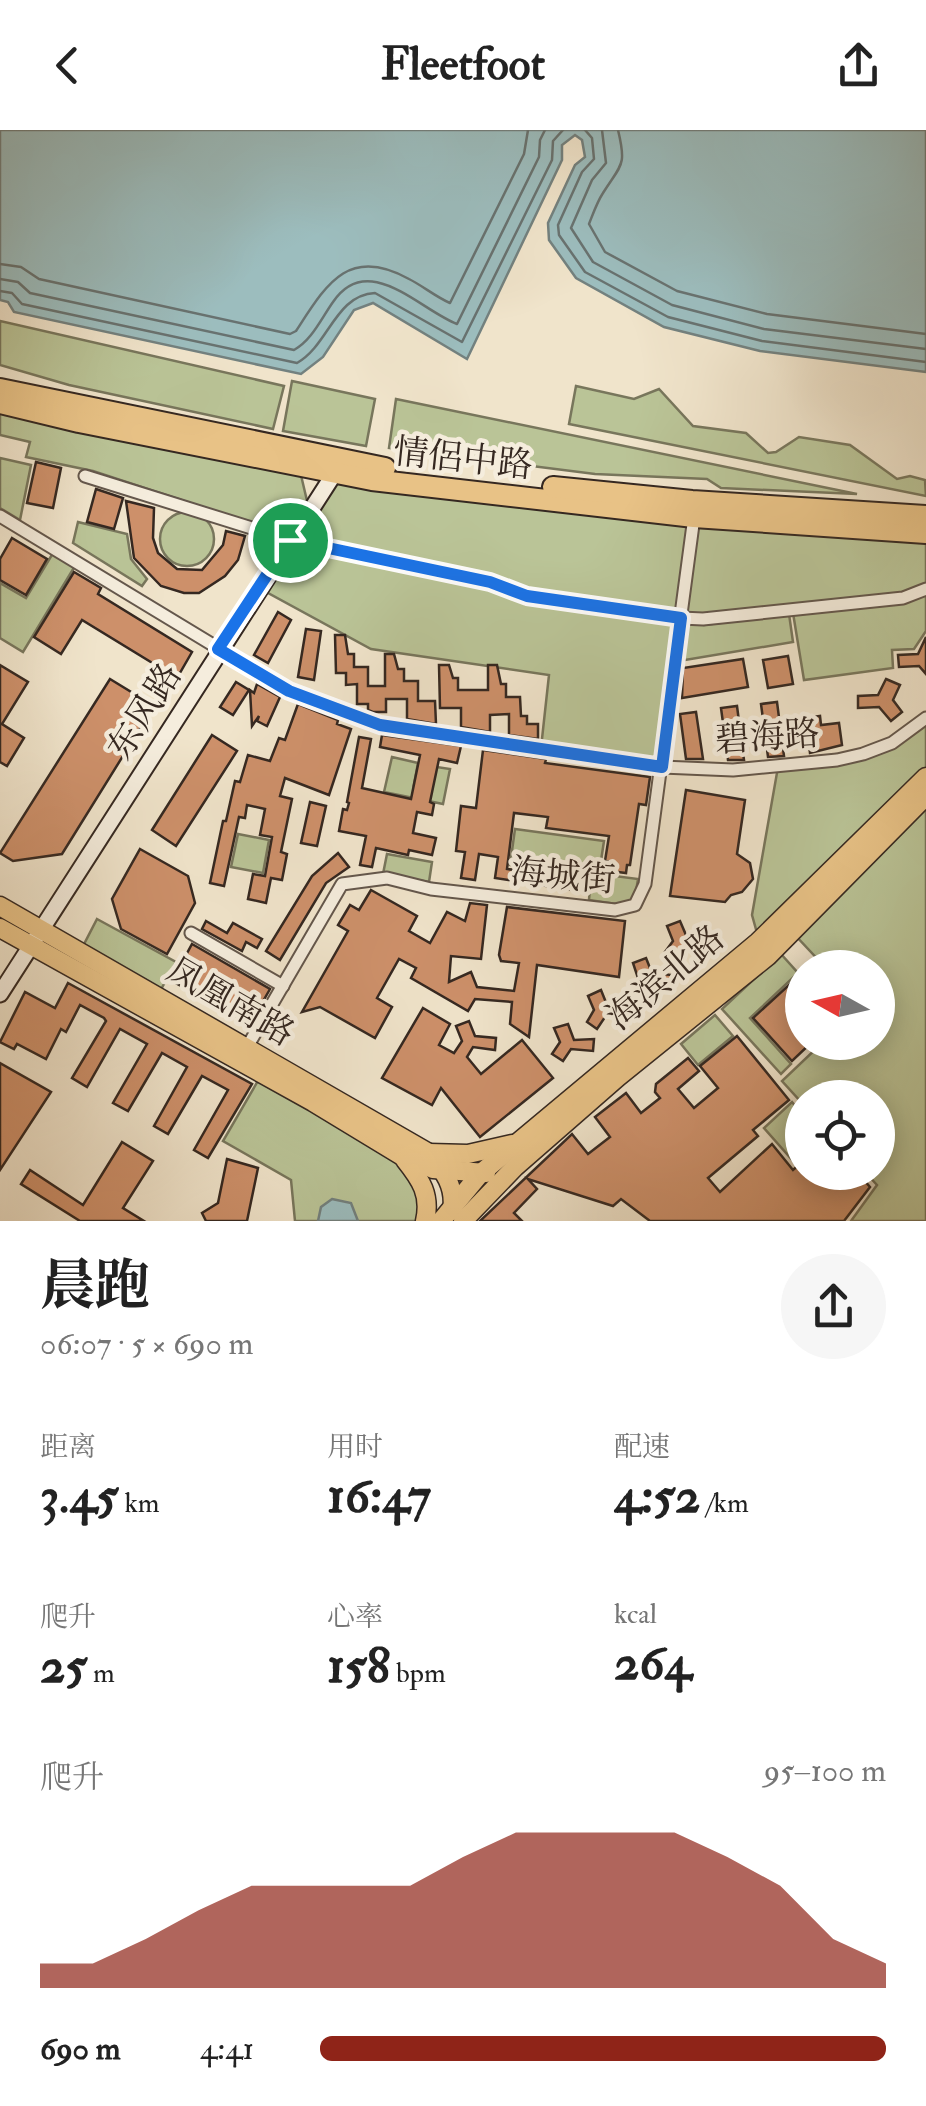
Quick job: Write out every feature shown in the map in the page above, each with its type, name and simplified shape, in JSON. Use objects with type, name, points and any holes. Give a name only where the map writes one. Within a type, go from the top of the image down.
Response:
[{"type":"highway","name":"情侶中路","points":[[0,388],[335,467],[692,501],[926,516]]},
{"type":"highway","name":"情侶中路","points":[[0,403],[79,422],[335,467],[694,516],[926,532]]},
{"type":"main road","name":"海滨北路","points":[[455,1216],[480,1174],[758,942],[926,776]]},
{"type":"main road","name":"海滨北路","points":[[441,1221],[455,1216],[516,1167],[618,1077],[768,956],[926,796]]},
{"type":"main road","name":"凤凰南路","points":[[0,906],[36,938],[402,1156],[444,1170],[480,1174],[516,1167]]},
{"type":"main road","name":"凤凰南路","points":[[0,928],[36,938],[247,1047],[429,1154],[444,1170],[453,1193],[455,1216]]},
{"type":"main road","points":[[429,1154],[468,1154],[517,1143]]},
{"type":"main road","name":"凤凰南路","points":[[402,1156],[428,1199],[425,1221]]},
{"type":"street","name":"东风路","points":[[0,994],[335,467]]},
{"type":"street","points":[[85,476],[290,540],[490,582],[527,596],[681,618],[903,598],[926,590]]},
{"type":"street","name":"碧海路","points":[[0,516],[289,691],[380,725],[662,767],[734,770],[837,760],[892,743],[926,718]]},
{"type":"street","name":"海城街","points":[[247,1047],[342,884],[387,878],[431,889],[615,910],[636,905],[645,884],[694,516]]},
{"type":"street","points":[[190,934],[283,986]]},
{"type":"green space","points":[[0,321],[284,386],[273,429],[69,385],[0,365]]},
{"type":"green space","points":[[292,381],[375,399],[366,446],[283,431]]},
{"type":"green space","points":[[576,386],[634,399],[659,389],[693,426],[746,433],[768,453],[799,437],[850,445],[897,479],[910,476],[925,480],[926,496],[569,424]]},
{"type":"green space","points":[[396,399],[857,494],[721,488],[707,479],[595,474],[389,448]]},
{"type":"green space","points":[[0,404],[300,471],[308,505],[288,535],[93,471],[26,457],[30,442],[0,435]]},
{"type":"green space","points":[[0,458],[31,465],[20,520],[0,508]]},
{"type":"green space","points":[[334,475],[926,540],[926,588],[903,598],[676,617],[655,761],[541,748],[549,675],[371,649],[259,588]]},
{"type":"green space","points":[[187,512],[206,520],[214,539],[206,558],[187,566],[168,558],[160,539],[168,520]]},
{"type":"green space","points":[[78,522],[127,534],[131,559],[147,579],[142,586],[73,543]]},
{"type":"green space","points":[[53,553],[75,566],[23,652],[0,638],[0,583],[26,598]]},
{"type":"green space","points":[[926,595],[926,631],[914,649],[892,650],[893,668],[804,680],[793,613]]},
{"type":"green space","points":[[789,614],[793,642],[679,661],[684,622],[704,625]]},
{"type":"green space","points":[[926,718],[926,775],[759,940],[752,915],[778,767],[863,755]]},
{"type":"green space","points":[[392,757],[418,763],[414,784],[437,767],[450,769],[443,804],[384,792]]},
{"type":"green space","points":[[926,808],[926,1221],[851,1221],[873,1190],[895,1190],[895,1080],[785,1080],[785,1084],[782,1081],[804,1060],[895,1060],[895,950],[809,950],[796,936]]},
{"type":"green space","points":[[515,829],[604,841],[599,874],[638,879],[635,898],[623,905],[589,900],[591,876],[510,865]]},
{"type":"green space","points":[[238,834],[269,840],[263,873],[231,867]]},
{"type":"green space","points":[[387,854],[432,862],[429,882],[383,874]]},
{"type":"green space","points":[[97,919],[176,962],[159,993],[81,950]]},
{"type":"green space","points":[[781,954],[785,958],[785,985],[750,1018],[791,1064],[781,1074],[722,1009]]},
{"type":"green space","points":[[715,1015],[733,1036],[698,1065],[681,1044]]},
{"type":"green space","points":[[259,1079],[398,1160],[418,1189],[418,1221],[295,1221],[291,1180],[223,1141]]},
{"type":"green space","points":[[785,1108],[785,1152],[764,1128]]},
{"type":"water","points":[[0,130],[926,130],[926,372],[760,351],[664,327],[576,278],[549,240],[548,223],[575,165],[585,157],[582,140],[575,135],[562,145],[562,160],[467,359],[373,303],[354,310],[323,357],[301,374],[14,312],[8,302],[0,300]]},
{"type":"water","points":[[332,1199],[351,1203],[358,1221],[318,1221],[321,1207]]},
{"type":"building","points":[[36,462],[61,468],[53,508],[27,503]]},
{"type":"building","points":[[96,489],[123,498],[114,529],[87,522]]},
{"type":"building","points":[[126,501],[154,508],[153,538],[158,553],[177,569],[202,570],[223,545],[226,531],[245,536],[238,560],[225,576],[199,593],[161,586],[134,558]]},
{"type":"building","points":[[12,538],[47,559],[26,595],[0,580],[0,559]]},
{"type":"building","points":[[74,572],[101,588],[98,594],[192,652],[177,678],[82,620],[61,654],[34,637]]},
{"type":"building","points":[[278,612],[291,620],[268,663],[254,655]]},
{"type":"building","points":[[306,629],[321,631],[314,680],[298,677]]},
{"type":"building","points":[[335,635],[345,635],[348,654],[354,654],[354,667],[368,667],[368,686],[385,686],[385,654],[394,654],[398,669],[404,669],[404,681],[418,681],[418,701],[435,701],[436,724],[407,719],[407,699],[386,699],[386,712],[373,712],[368,710],[368,704],[357,704],[357,684],[346,685],[346,673],[336,673]]},
{"type":"building","points":[[926,637],[926,674],[919,666],[899,667],[898,655],[918,654]]},
{"type":"building","points":[[788,656],[793,684],[768,688],[763,660]]},
{"type":"building","points":[[743,659],[748,687],[682,698],[683,668]]},
{"type":"building","points":[[0,665],[28,682],[2,724],[24,738],[7,766],[0,762]]},
{"type":"building","points":[[439,665],[449,665],[453,678],[458,678],[458,690],[488,690],[488,665],[497,665],[501,684],[506,684],[506,697],[520,697],[521,716],[527,716],[527,724],[538,724],[538,739],[509,735],[509,714],[490,715],[490,732],[461,727],[461,708],[440,708]]},
{"type":"building","points":[[110,679],[154,706],[62,854],[13,861],[0,853]]},
{"type":"building","points":[[886,679],[900,685],[893,700],[902,712],[891,721],[879,707],[858,708],[858,696],[878,695]]},
{"type":"building","points":[[236,682],[249,690],[233,715],[220,707]]},
{"type":"building","points":[[257,684],[280,697],[267,726],[257,721],[259,716],[252,726],[250,690],[254,693]]},
{"type":"building","points":[[777,702],[784,756],[768,757],[761,704]]},
{"type":"building","points":[[298,704],[351,729],[329,795],[285,778],[280,796],[292,799],[281,852],[287,854],[282,880],[271,878],[266,903],[248,899],[253,874],[265,876],[272,837],[260,835],[265,809],[247,805],[245,818],[239,817],[224,886],[210,883],[235,781],[240,782],[248,755],[270,761],[279,738],[285,740]]},
{"type":"building","points":[[737,706],[744,760],[728,760],[721,708]]},
{"type":"building","points":[[696,712],[703,759],[686,759],[680,714]]},
{"type":"building","points":[[820,716],[821,725],[839,723],[842,745],[810,753],[806,718]]},
{"type":"building","points":[[212,735],[237,751],[176,846],[152,830]]},
{"type":"building","points":[[382,735],[461,746],[457,763],[439,759],[430,802],[434,804],[432,815],[417,812],[413,833],[436,838],[432,855],[376,848],[372,867],[360,865],[366,836],[339,831],[343,809],[347,810],[349,803],[359,737],[371,739],[362,788],[411,799],[420,755],[380,747]]},
{"type":"building","points":[[483,750],[650,777],[646,805],[639,804],[626,873],[610,871],[612,862],[605,861],[609,836],[546,828],[548,817],[514,813],[507,869],[587,879],[585,892],[495,878],[498,857],[479,854],[475,880],[461,878],[465,852],[456,851],[461,806],[476,808]]},
{"type":"building","points":[[686,790],[745,800],[737,854],[750,863],[753,879],[742,892],[725,902],[670,896]]},
{"type":"building","points":[[310,802],[326,806],[317,846],[301,843]]},
{"type":"building","points":[[140,849],[188,876],[195,903],[167,954],[121,929],[112,899]]},
{"type":"building","points":[[338,853],[349,867],[326,883],[280,960],[266,951],[312,876]]},
{"type":"building","points":[[371,890],[417,916],[409,931],[430,943],[447,912],[465,921],[470,903],[487,905],[481,959],[451,956],[449,982],[471,972],[477,987],[514,991],[519,963],[501,961],[499,955],[507,907],[625,921],[619,977],[537,965],[529,1037],[510,1024],[512,1002],[475,999],[468,1011],[411,978],[416,968],[399,959],[377,998],[392,1007],[375,1038],[320,1007],[302,1012],[348,931],[338,925],[350,905],[359,910]]},
{"type":"building","points":[[206,921],[227,933],[233,923],[262,939],[257,948],[246,942],[242,951],[202,929]]},
{"type":"building","points":[[680,921],[686,935],[707,938],[706,949],[684,947],[676,959],[665,952],[673,941],[667,926]]},
{"type":"building","points":[[192,944],[270,989],[250,1024],[172,981]]},
{"type":"building","points":[[646,958],[652,973],[672,975],[671,987],[650,984],[642,996],[631,989],[638,978],[633,963]]},
{"type":"building","points":[[68,983],[252,1084],[208,1158],[194,1150],[228,1090],[202,1076],[168,1134],[154,1126],[187,1067],[162,1053],[128,1111],[113,1103],[147,1044],[120,1029],[87,1087],[72,1078],[106,1021],[104,1018],[80,1005],[66,1032],[61,1029],[46,1059],[17,1044],[14,1049],[0,1042],[25,992],[55,1008]]},
{"type":"building","points":[[785,989],[785,1053],[753,1018]]},
{"type":"building","points":[[601,990],[607,1005],[616,1006],[615,1012],[619,1006],[628,1007],[627,1019],[605,1017],[597,1029],[587,1022],[594,1010],[588,996]]},
{"type":"building","points":[[423,1008],[450,1024],[439,1045],[454,1053],[462,1041],[456,1026],[469,1021],[475,1036],[496,1038],[495,1050],[473,1047],[467,1057],[481,1074],[522,1040],[553,1078],[480,1137],[441,1088],[432,1105],[382,1078]]},
{"type":"building","points":[[568,1024],[574,1040],[594,1039],[593,1051],[571,1049],[563,1061],[552,1054],[560,1042],[554,1028]]},
{"type":"building","points":[[737,1036],[785,1095],[785,1103],[753,1130],[758,1136],[708,1178],[720,1192],[772,1144],[785,1160],[785,1190],[868,1190],[844,1221],[650,1221],[621,1199],[613,1206],[528,1179],[537,1189],[514,1213],[522,1221],[480,1221],[572,1134],[588,1154],[610,1137],[595,1117],[626,1093],[641,1113],[660,1098],[655,1092],[656,1084],[688,1058],[699,1071],[678,1089],[694,1108],[718,1088],[700,1066]]},
{"type":"building","points":[[0,1063],[51,1092],[0,1170]]},
{"type":"building","points":[[122,1142],[153,1161],[123,1208],[144,1221],[80,1221],[21,1184],[30,1170],[83,1205]]},
{"type":"building","points":[[227,1159],[258,1168],[247,1221],[206,1221],[202,1213],[218,1203]]},
{"type":"route","points":[[290,540],[490,582],[527,596],[681,618],[662,767],[380,725],[289,691],[218,649],[290,540]]}]
